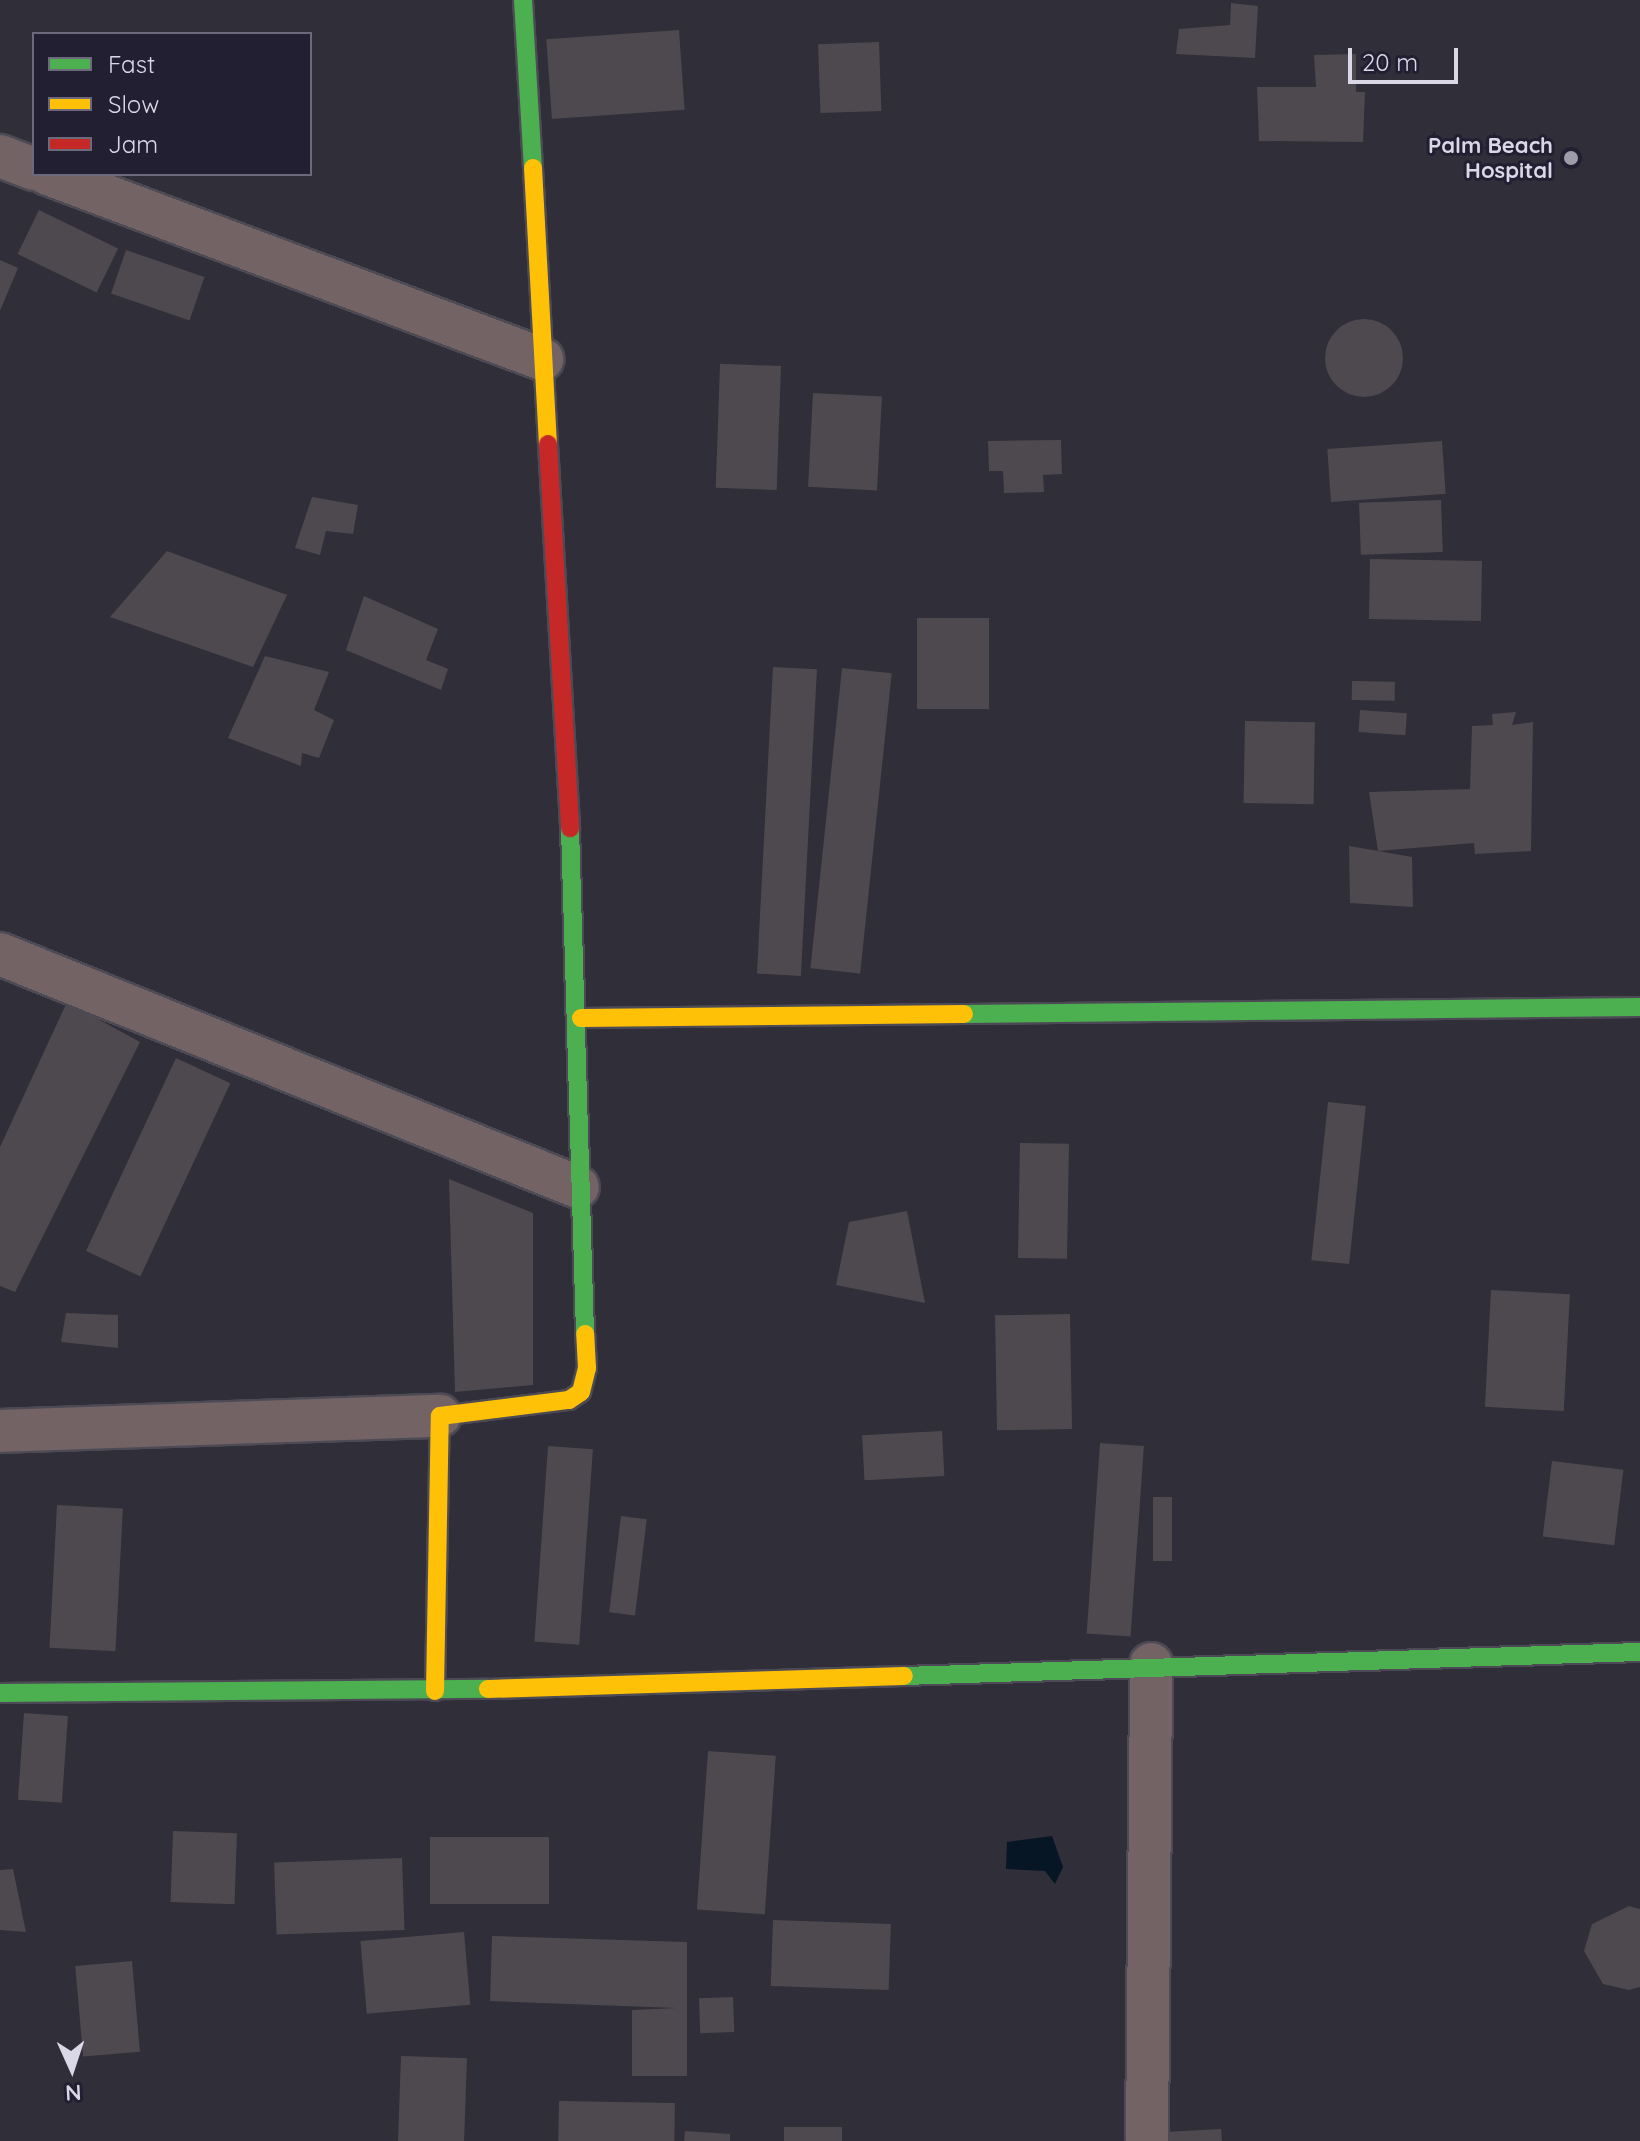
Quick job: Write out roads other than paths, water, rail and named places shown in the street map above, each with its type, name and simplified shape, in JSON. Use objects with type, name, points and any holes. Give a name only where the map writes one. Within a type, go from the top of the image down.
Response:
[{"type":"street","points":[[0,1431],[440,1416],[569,1400],[581,1392],[587,1368],[578,1187],[581,1018],[523,0]]},
{"type":"street","points":[[0,156],[32,168]]},
{"type":"street","points":[[53,176],[542,359]]},
{"type":"street","points":[[0,954],[578,1187]]},
{"type":"street","points":[[581,1018],[1640,1007]]},
{"type":"street","points":[[435,1691],[440,1416]]},
{"type":"street","points":[[0,1693],[435,1691],[1151,1664],[1640,1652]]},
{"type":"street","points":[[1147,2141],[1151,1664]]},
{"type":"water","points":[[1052,1836],[1063,1867],[1055,1884],[1045,1871],[1006,1869],[1007,1842]]},
{"type":"place","name":"Palm Beach Hospital","points":[[1571,158]]}]
